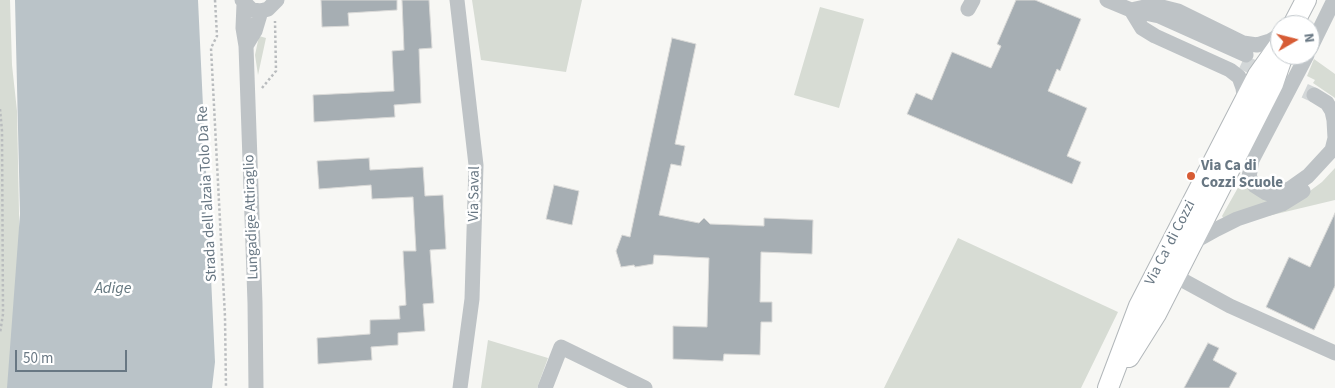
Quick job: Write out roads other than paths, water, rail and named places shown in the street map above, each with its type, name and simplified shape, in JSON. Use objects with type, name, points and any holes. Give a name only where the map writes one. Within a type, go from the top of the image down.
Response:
[{"type":"main road","points":[[1298,15],[1306,0]]},
{"type":"main road","name":"Via Ca' di Cozzi","points":[[1109,388],[1139,306],[1258,75],[1270,58]]},
{"type":"main road","name":"Via Ca' di Cozzi","points":[[1109,388],[1156,314],[1273,84],[1279,65]]},
{"type":"street","points":[[261,11],[268,9],[277,0]]},
{"type":"street","name":"Via Saval","points":[[457,0],[476,165],[472,300],[460,388]]},
{"type":"street","points":[[1108,0],[1131,10],[1159,16],[1244,58]]},
{"type":"street","points":[[1320,29],[1334,0]]},
{"type":"street","name":"Lungadige Attiraglio","points":[[243,2],[252,10],[261,11],[255,32],[246,46]]},
{"type":"street","name":"Lungadige Attiraglio","points":[[243,2],[255,303],[256,388]]},
{"type":"street","points":[[1131,10],[1154,5],[1178,11],[1244,43],[1257,45],[1270,41]]},
{"type":"street","points":[[1131,10],[1142,28],[1155,36],[1230,70],[1239,77],[1245,103]]},
{"type":"street","name":"Via Ca' di Cozzi","points":[[1275,117],[1273,84],[1295,65]]},
{"type":"street","name":"Via Ca' di Cozzi","points":[[1301,65],[1252,160],[1249,178],[1255,186],[1266,193],[1272,195],[1279,194],[1308,176],[1332,150],[1335,138],[1332,111],[1327,103],[1314,91],[1332,98],[1335,104]]},
{"type":"street","name":"Via Ca' di Cozzi","points":[[1189,248],[1199,240],[1237,219],[1282,204],[1302,192],[1335,157]]},
{"type":"street","name":"Via Ca' di Cozzi","points":[[1175,276],[1230,306],[1335,354]]},
{"type":"street","points":[[545,388],[561,347],[645,388]]},
{"type":"water","name":"Adige","points":[[15,0],[198,0],[215,362],[212,388],[7,388],[20,214]]},
{"type":"tunnel","points":[[1242,62],[1314,95]]},
{"type":"place","name":"Via Ca di Cozzi Scuole","points":[[1191,176]]}]
